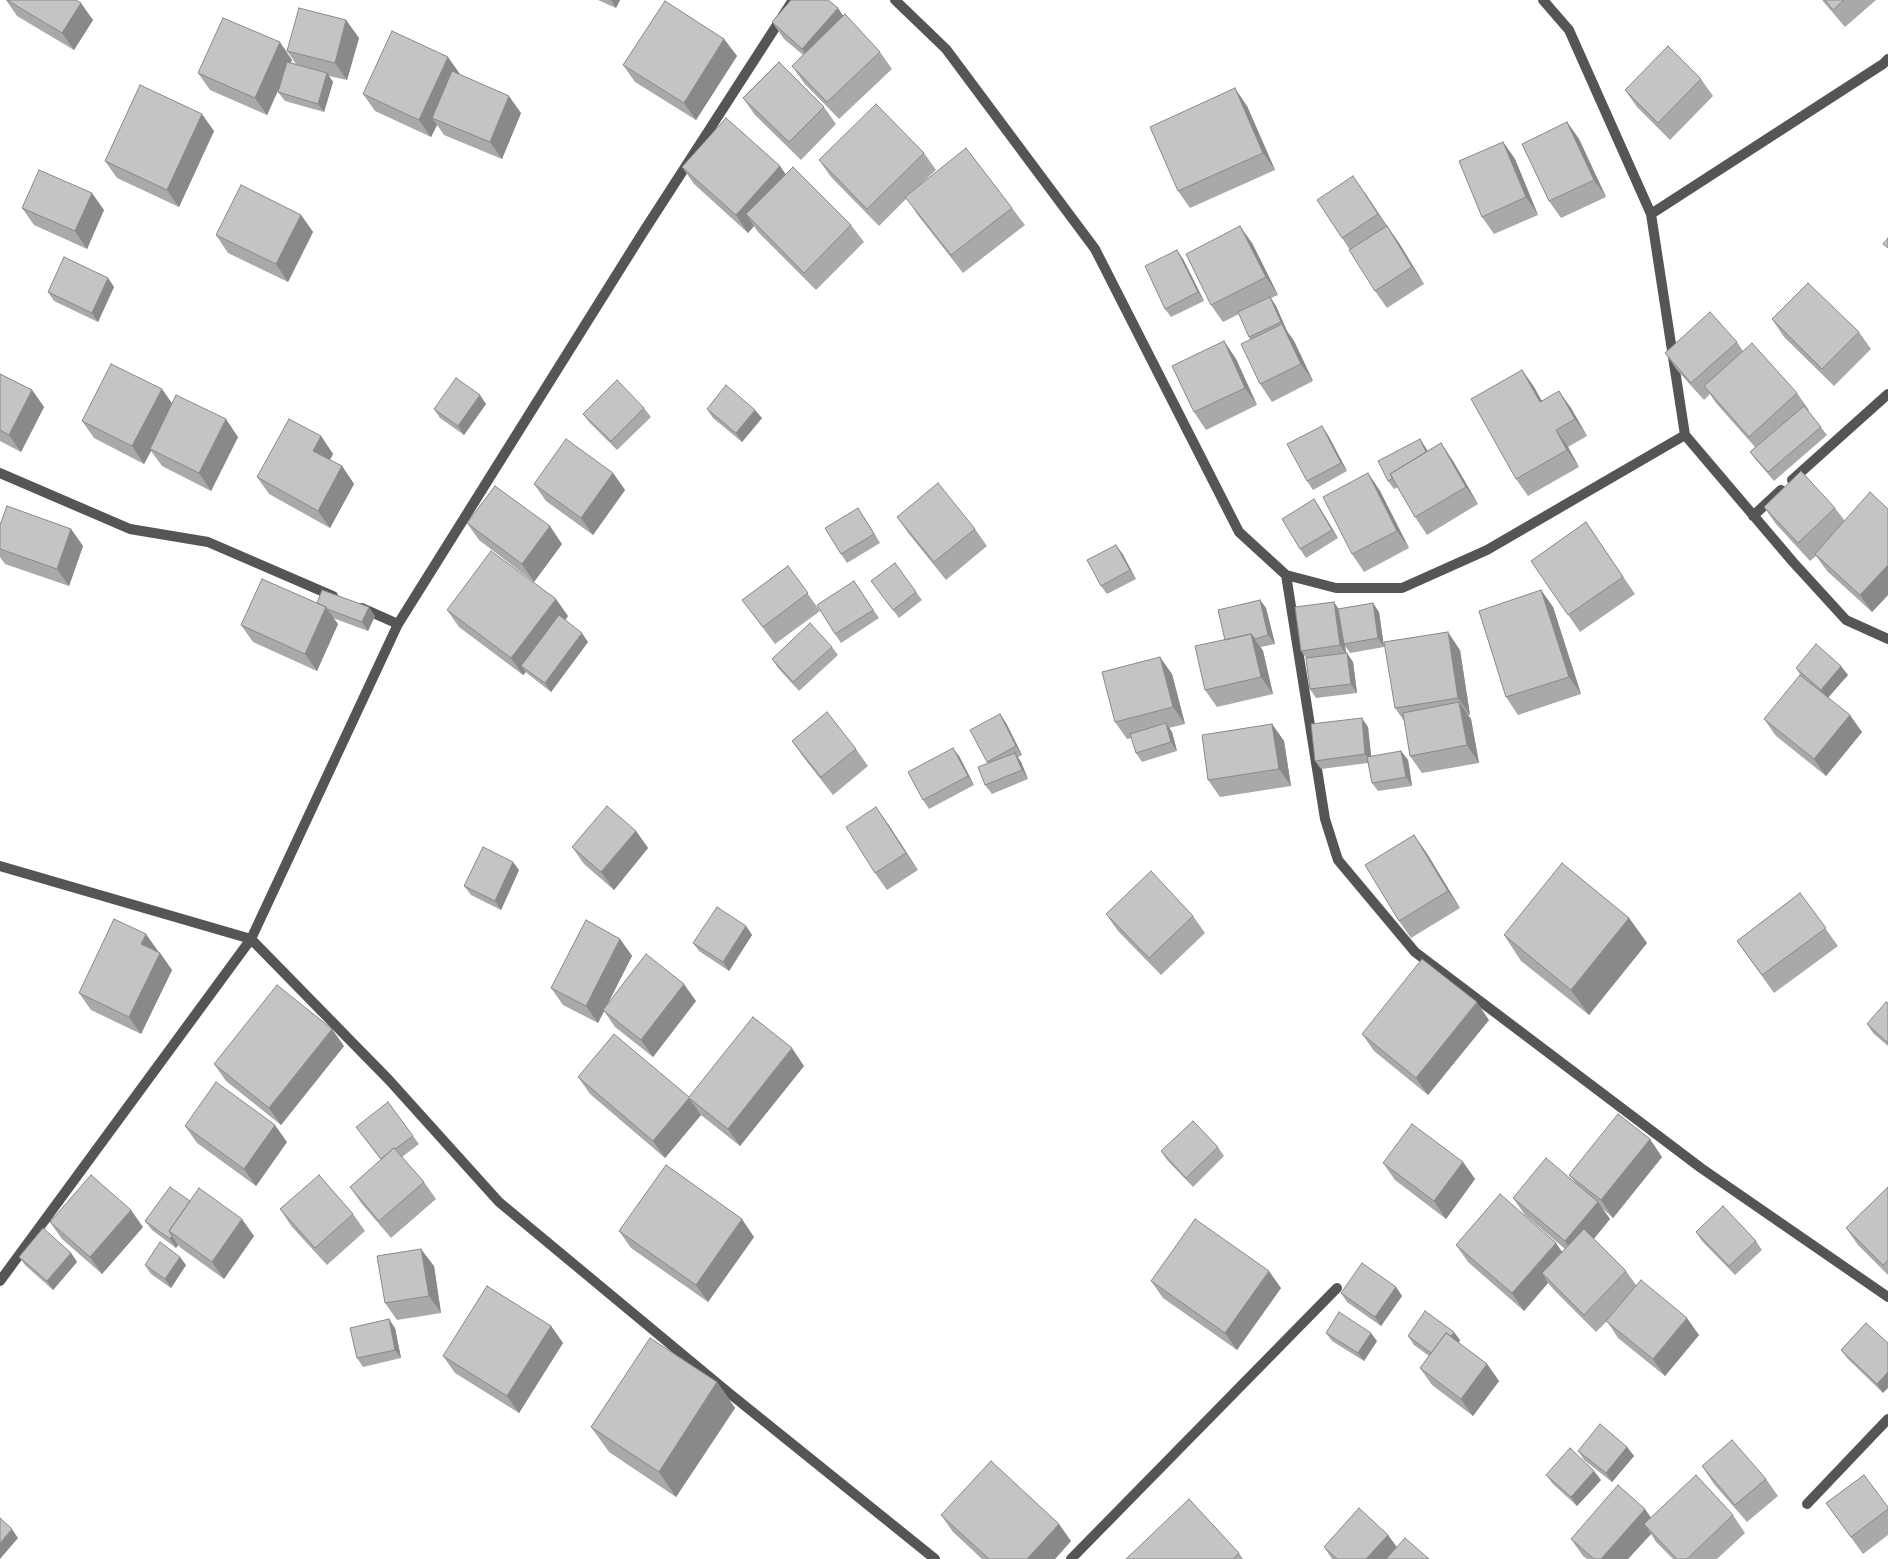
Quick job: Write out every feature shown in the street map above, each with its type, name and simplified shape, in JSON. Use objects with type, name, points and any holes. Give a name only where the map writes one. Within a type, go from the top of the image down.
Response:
[{"type":"street","points":[[0,1281],[251,939],[398,624],[642,234],[793,0]]},
{"type":"street","points":[[895,0],[946,49],[1095,249],[1238,532],[1286,575],[1336,588],[1402,588],[1487,550],[1685,436]]},
{"type":"street","points":[[1543,0],[1569,30],[1651,214],[1685,436],[1753,516],[1846,620],[1888,639]]},
{"type":"street","points":[[1651,214],[1883,64],[1888,58]]},
{"type":"street","points":[[1753,516],[1888,394]]},
{"type":"street","points":[[0,473],[130,529],[208,542],[398,624]]},
{"type":"street","points":[[1286,575],[1325,819],[1338,860],[1415,952],[1701,1168],[1888,1297]]},
{"type":"street","points":[[0,866],[251,939],[389,1080],[499,1202],[729,1393],[934,1559]]},
{"type":"street","points":[[1071,1559],[1337,1288]]},
{"type":"street","points":[[1807,1504],[1888,1419]]},
{"type":"building","points":[[7,0],[76,0],[81,3],[62,33]]},
{"type":"building","points":[[791,0],[828,0],[838,8],[802,49],[772,22]]},
{"type":"building","points":[[1825,0],[1844,0],[1833,10]]},
{"type":"building","points":[[665,1],[724,39],[684,103],[623,65]]},
{"type":"building","points":[[299,8],[346,20],[335,63],[287,51]]},
{"type":"building","points":[[845,14],[880,52],[827,102],[792,66]]},
{"type":"building","points":[[223,18],[280,42],[255,98],[198,73]]},
{"type":"building","points":[[392,31],[448,57],[419,120],[363,94]]},
{"type":"building","points":[[1668,46],[1701,79],[1658,123],[1625,90]]},
{"type":"building","points":[[287,62],[327,73],[318,104],[278,92]]},
{"type":"building","points":[[779,62],[824,107],[789,142],[743,98]]},
{"type":"building","points":[[452,71],[509,96],[490,142],[432,118]]},
{"type":"building","points":[[140,85],[202,114],[167,190],[105,161]]},
{"type":"building","points":[[1235,88],[1263,153],[1178,191],[1150,127]]},
{"type":"building","points":[[876,104],[924,153],[867,209],[819,160]]},
{"type":"building","points":[[726,118],[780,166],[736,215],[682,167]]},
{"type":"building","points":[[1567,122],[1594,180],[1549,201],[1522,144]]},
{"type":"building","points":[[1503,142],[1526,197],[1482,217],[1459,161]]},
{"type":"building","points":[[966,148],[1012,208],[951,255],[905,197]]},
{"type":"building","points":[[793,167],[851,225],[804,273],[746,214]]},
{"type":"building","points":[[39,170],[92,193],[75,231],[22,208]]},
{"type":"building","points":[[1353,176],[1378,214],[1342,238],[1317,200]]},
{"type":"building","points":[[241,185],[301,215],[276,264],[216,235]]},
{"type":"building","points":[[1240,226],[1266,277],[1211,305],[1186,254]]},
{"type":"building","points":[[1387,226],[1412,267],[1375,291],[1349,250]]},
{"type":"building","points":[[1888,238],[1888,248],[1883,244]]},
{"type":"building","points":[[1177,250],[1198,292],[1165,309],[1145,266]]},
{"type":"building","points":[[64,257],[108,278],[92,313],[48,292]]},
{"type":"building","points":[[1808,283],[1859,332],[1822,369],[1772,319]]},
{"type":"building","points":[[1270,297],[1281,322],[1249,337],[1238,312]]},
{"type":"building","points":[[1710,312],[1737,342],[1691,383],[1665,353]]},
{"type":"building","points":[[1282,324],[1301,364],[1260,384],[1241,344]]},
{"type":"building","points":[[1224,341],[1245,388],[1194,412],[1172,366]]},
{"type":"building","points":[[1752,343],[1797,393],[1749,437],[1704,386]]},
{"type":"building","points":[[111,364],[162,389],[132,446],[82,421]]},
{"type":"building","points":[[1522,370],[1540,402],[1559,391],[1575,419],[1556,430],[1567,450],[1516,479],[1471,399]]},
{"type":"building","points":[[0,374],[32,390],[9,435],[0,430]]},
{"type":"building","points":[[456,378],[480,395],[458,426],[434,409]]},
{"type":"building","points":[[617,380],[644,408],[611,441],[583,414]]},
{"type":"building","points":[[726,385],[755,410],[736,433],[707,409]]},
{"type":"building","points":[[176,395],[226,419],[199,473],[150,449]]},
{"type":"building","points":[[1804,406],[1821,427],[1768,472],[1750,452]]},
{"type":"building","points":[[289,419],[321,436],[313,451],[342,466],[318,511],[257,477]]},
{"type":"building","points":[[1322,426],[1341,463],[1307,481],[1287,444]]},
{"type":"building","points":[[566,439],[613,473],[581,518],[534,484]]},
{"type":"building","points":[[1420,439],[1426,452],[1390,474],[1393,478],[1388,481],[1378,461]]},
{"type":"building","points":[[1441,443],[1466,487],[1415,517],[1390,474]]},
{"type":"building","points":[[1801,471],[1835,508],[1798,543],[1764,507]]},
{"type":"building","points":[[1368,473],[1397,531],[1352,554],[1323,497]]},
{"type":"building","points":[[938,483],[975,529],[934,562],[897,517]]},
{"type":"building","points":[[495,486],[550,526],[522,564],[467,523]]},
{"type":"building","points":[[1870,492],[1888,509],[1888,565],[1860,595],[1815,554]]},
{"type":"building","points":[[1314,499],[1332,530],[1300,549],[1282,519]]},
{"type":"building","points":[[7,506],[71,529],[57,569],[0,549],[0,525]]},
{"type":"building","points":[[858,508],[874,534],[841,554],[825,528]]},
{"type":"building","points":[[1586,522],[1623,577],[1568,615],[1531,561]]},
{"type":"building","points":[[1116,545],[1130,570],[1101,586],[1087,560]]},
{"type":"building","points":[[491,551],[556,599],[511,658],[447,610]]},
{"type":"building","points":[[895,563],[916,592],[893,610],[871,581]]},
{"type":"building","points":[[788,566],[808,593],[763,627],[742,600]]},
{"type":"building","points":[[262,579],[326,607],[305,654],[241,625]]},
{"type":"building","points":[[854,581],[873,610],[835,634],[817,605]]},
{"type":"building","points":[[322,590],[369,607],[362,622],[327,609],[317,603]]},
{"type":"building","points":[[1541,590],[1569,677],[1506,697],[1479,611]]},
{"type":"building","points":[[1260,600],[1268,635],[1255,639],[1251,634],[1225,640],[1218,610]]},
{"type":"building","points":[[1334,602],[1340,645],[1301,651],[1295,607]]},
{"type":"building","points":[[1373,603],[1378,638],[1344,644],[1338,609]]},
{"type":"building","points":[[559,615],[582,633],[545,683],[521,666]]},
{"type":"building","points":[[810,623],[832,647],[793,682],[772,659]]},
{"type":"building","points":[[1448,632],[1458,698],[1395,708],[1384,642]]},
{"type":"building","points":[[1251,634],[1261,677],[1205,690],[1195,646]]},
{"type":"building","points":[[1816,644],[1841,666],[1821,690],[1796,668]]},
{"type":"building","points":[[1347,653],[1351,684],[1310,689],[1306,658]]},
{"type":"building","points":[[1160,657],[1173,707],[1115,722],[1102,672]]},
{"type":"building","points":[[1800,675],[1850,715],[1814,759],[1764,719]]},
{"type":"building","points":[[1459,702],[1467,745],[1410,756],[1403,713]]},
{"type":"building","points":[[827,712],[856,749],[821,777],[792,741]]},
{"type":"building","points":[[1000,714],[1016,746],[987,762],[970,730]]},
{"type":"building","points":[[1362,718],[1365,754],[1315,761],[1311,724]]},
{"type":"building","points":[[1166,723],[1171,742],[1136,753],[1130,734]]},
{"type":"building","points":[[1272,724],[1279,769],[1208,780],[1202,735]]},
{"type":"building","points":[[953,748],[968,776],[923,800],[908,772]]},
{"type":"building","points":[[1401,751],[1406,777],[1372,783],[1367,757]]},
{"type":"building","points":[[1015,753],[1022,770],[985,785],[978,767]]},
{"type":"building","points":[[607,806],[636,831],[601,872],[572,847]]},
{"type":"building","points":[[876,807],[906,853],[875,873],[846,827]]},
{"type":"building","points":[[1414,835],[1448,891],[1399,921],[1365,865]]},
{"type":"building","points":[[483,847],[513,862],[495,901],[464,886]]},
{"type":"building","points":[[1562,863],[1629,918],[1571,990],[1504,935]]},
{"type":"building","points":[[1151,871],[1193,916],[1149,958],[1106,914]]},
{"type":"building","points":[[1800,893],[1826,928],[1762,975],[1737,941]]},
{"type":"building","points":[[717,907],[746,926],[723,962],[693,943]]},
{"type":"building","points":[[114,919],[146,934],[141,944],[160,953],[129,1017],[79,993]]},
{"type":"building","points":[[586,920],[620,939],[586,1006],[551,988]]},
{"type":"building","points":[[646,954],[684,984],[641,1040],[603,1010]]},
{"type":"building","points":[[1422,959],[1477,1002],[1416,1078],[1362,1034]]},
{"type":"building","points":[[277,985],[332,1029],[269,1108],[214,1064]]},
{"type":"building","points":[[1886,1002],[1888,1003],[1888,1043],[1867,1024]]},
{"type":"building","points":[[753,1017],[792,1048],[728,1129],[689,1098],[653,1141],[578,1077],[614,1034],[689,1097]]},
{"type":"building","points":[[216,1082],[275,1125],[244,1169],[185,1126]]},
{"type":"building","points":[[388,1102],[413,1136],[381,1159],[356,1127]]},
{"type":"building","points":[[1618,1114],[1650,1139],[1601,1200],[1569,1175]]},
{"type":"building","points":[[1193,1121],[1218,1147],[1186,1178],[1161,1151]]},
{"type":"building","points":[[1412,1124],[1463,1162],[1434,1201],[1383,1163]]},
{"type":"building","points":[[394,1148],[424,1182],[379,1221],[350,1187]]},
{"type":"building","points":[[1546,1158],[1598,1202],[1565,1241],[1513,1198]]},
{"type":"building","points":[[666,1165],[742,1219],[696,1285],[619,1231]]},
{"type":"building","points":[[91,1175],[131,1210],[90,1257],[50,1222]]},
{"type":"building","points":[[319,1175],[353,1214],[315,1248],[280,1209]]},
{"type":"building","points":[[170,1187],[190,1201],[169,1231],[172,1236],[170,1239],[145,1221]]},
{"type":"building","points":[[1888,1187],[1888,1260],[1883,1265],[1846,1228]]},
{"type":"building","points":[[199,1188],[242,1219],[212,1262],[169,1231]]},
{"type":"building","points":[[1500,1194],[1556,1243],[1512,1293],[1456,1245]]},
{"type":"building","points":[[1723,1206],[1756,1241],[1729,1266],[1696,1232]]},
{"type":"building","points":[[1195,1219],[1269,1271],[1225,1333],[1151,1281]]},
{"type":"building","points":[[43,1228],[71,1253],[47,1281],[19,1257]]},
{"type":"building","points":[[1584,1229],[1626,1271],[1584,1315],[1542,1273]]},
{"type":"building","points":[[160,1242],[180,1257],[165,1279],[145,1265]]},
{"type":"building","points":[[421,1249],[429,1296],[385,1303],[377,1256]]},
{"type":"building","points":[[1362,1263],[1396,1287],[1375,1317],[1341,1293]]},
{"type":"building","points":[[1641,1280],[1687,1318],[1653,1359],[1606,1321]]},
{"type":"building","points":[[487,1286],[551,1326],[507,1396],[443,1356]]},
{"type":"building","points":[[1425,1311],[1454,1332],[1451,1336],[1446,1333],[1431,1353],[1408,1336]]},
{"type":"building","points":[[1339,1312],[1371,1333],[1358,1353],[1326,1333]]},
{"type":"building","points":[[389,1319],[395,1350],[357,1358],[350,1328]]},
{"type":"building","points":[[1866,1323],[1888,1343],[1888,1372],[1877,1384],[1841,1350]]},
{"type":"building","points":[[1446,1333],[1487,1364],[1461,1399],[1420,1368]]},
{"type":"building","points":[[650,1338],[717,1382],[659,1472],[591,1427]]},
{"type":"building","points":[[1600,1424],[1627,1447],[1606,1473],[1578,1451]]},
{"type":"building","points":[[1732,1440],[1766,1479],[1735,1505],[1702,1466]]},
{"type":"building","points":[[1570,1448],[1594,1471],[1571,1497],[1546,1475]]},
{"type":"building","points":[[991,1461],[1059,1524],[1027,1559],[989,1559],[941,1515]]},
{"type":"building","points":[[1696,1475],[1733,1515],[1687,1559],[1677,1559],[1644,1524]]},
{"type":"building","points":[[1864,1475],[1888,1509],[1851,1537],[1826,1503]]},
{"type":"building","points":[[1618,1485],[1645,1509],[1601,1559],[1594,1559],[1571,1539]]},
{"type":"building","points":[[1189,1499],[1239,1553],[1233,1559],[1126,1559]]},
{"type":"building","points":[[1359,1508],[1388,1535],[1366,1559],[1337,1559],[1324,1547]]},
{"type":"building","points":[[0,1518],[12,1529],[0,1543]]},
{"type":"building","points":[[1405,1538],[1429,1559],[1386,1559]]}]
